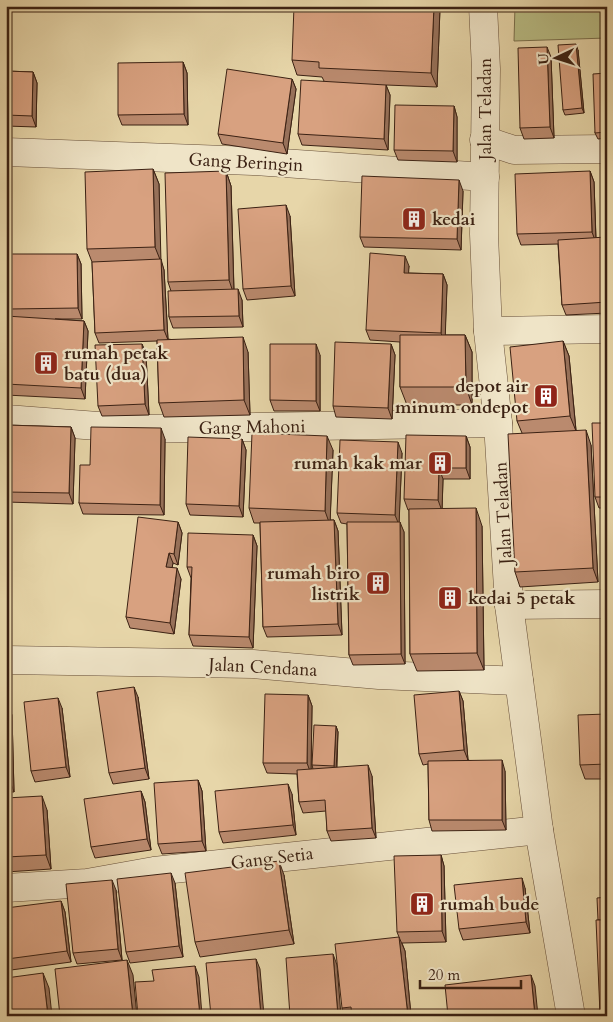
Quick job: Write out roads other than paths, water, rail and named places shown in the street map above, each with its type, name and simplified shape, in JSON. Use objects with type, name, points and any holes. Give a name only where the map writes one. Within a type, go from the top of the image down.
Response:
[{"type":"street","name":"Jalan Teladan","points":[[483,6],[486,69],[484,140],[488,330],[498,423],[509,605],[539,830],[571,1016]]},
{"type":"street","points":[[484,140],[514,150],[607,148]]},
{"type":"street","name":"Gang Beringin","points":[[6,152],[253,161],[485,177]]},
{"type":"street","points":[[488,330],[607,329]]},
{"type":"street","name":"Gang Mahoni","points":[[6,419],[137,429],[498,423]]},
{"type":"street","points":[[509,605],[607,604]]},
{"type":"street","name":"Jalan Cendana","points":[[6,660],[253,664],[379,675],[519,681]]},
{"type":"street","name":"Gang Setia","points":[[6,888],[87,883],[154,871],[539,830]]},
{"type":"place","name":"kedai","points":[[414,219]]},
{"type":"place","name":"rumah petak batu (dua)","points":[[46,363]]},
{"type":"place","name":"depot air minum ondepot","points":[[546,396]]},
{"type":"place","name":"rumah kak mar","points":[[440,463]]},
{"type":"place","name":"rumah biro listrik","points":[[378,583]]},
{"type":"place","name":"kedai 5 petak","points":[[450,598]]},
{"type":"place","name":"rumah bude","points":[[422,904]]}]
